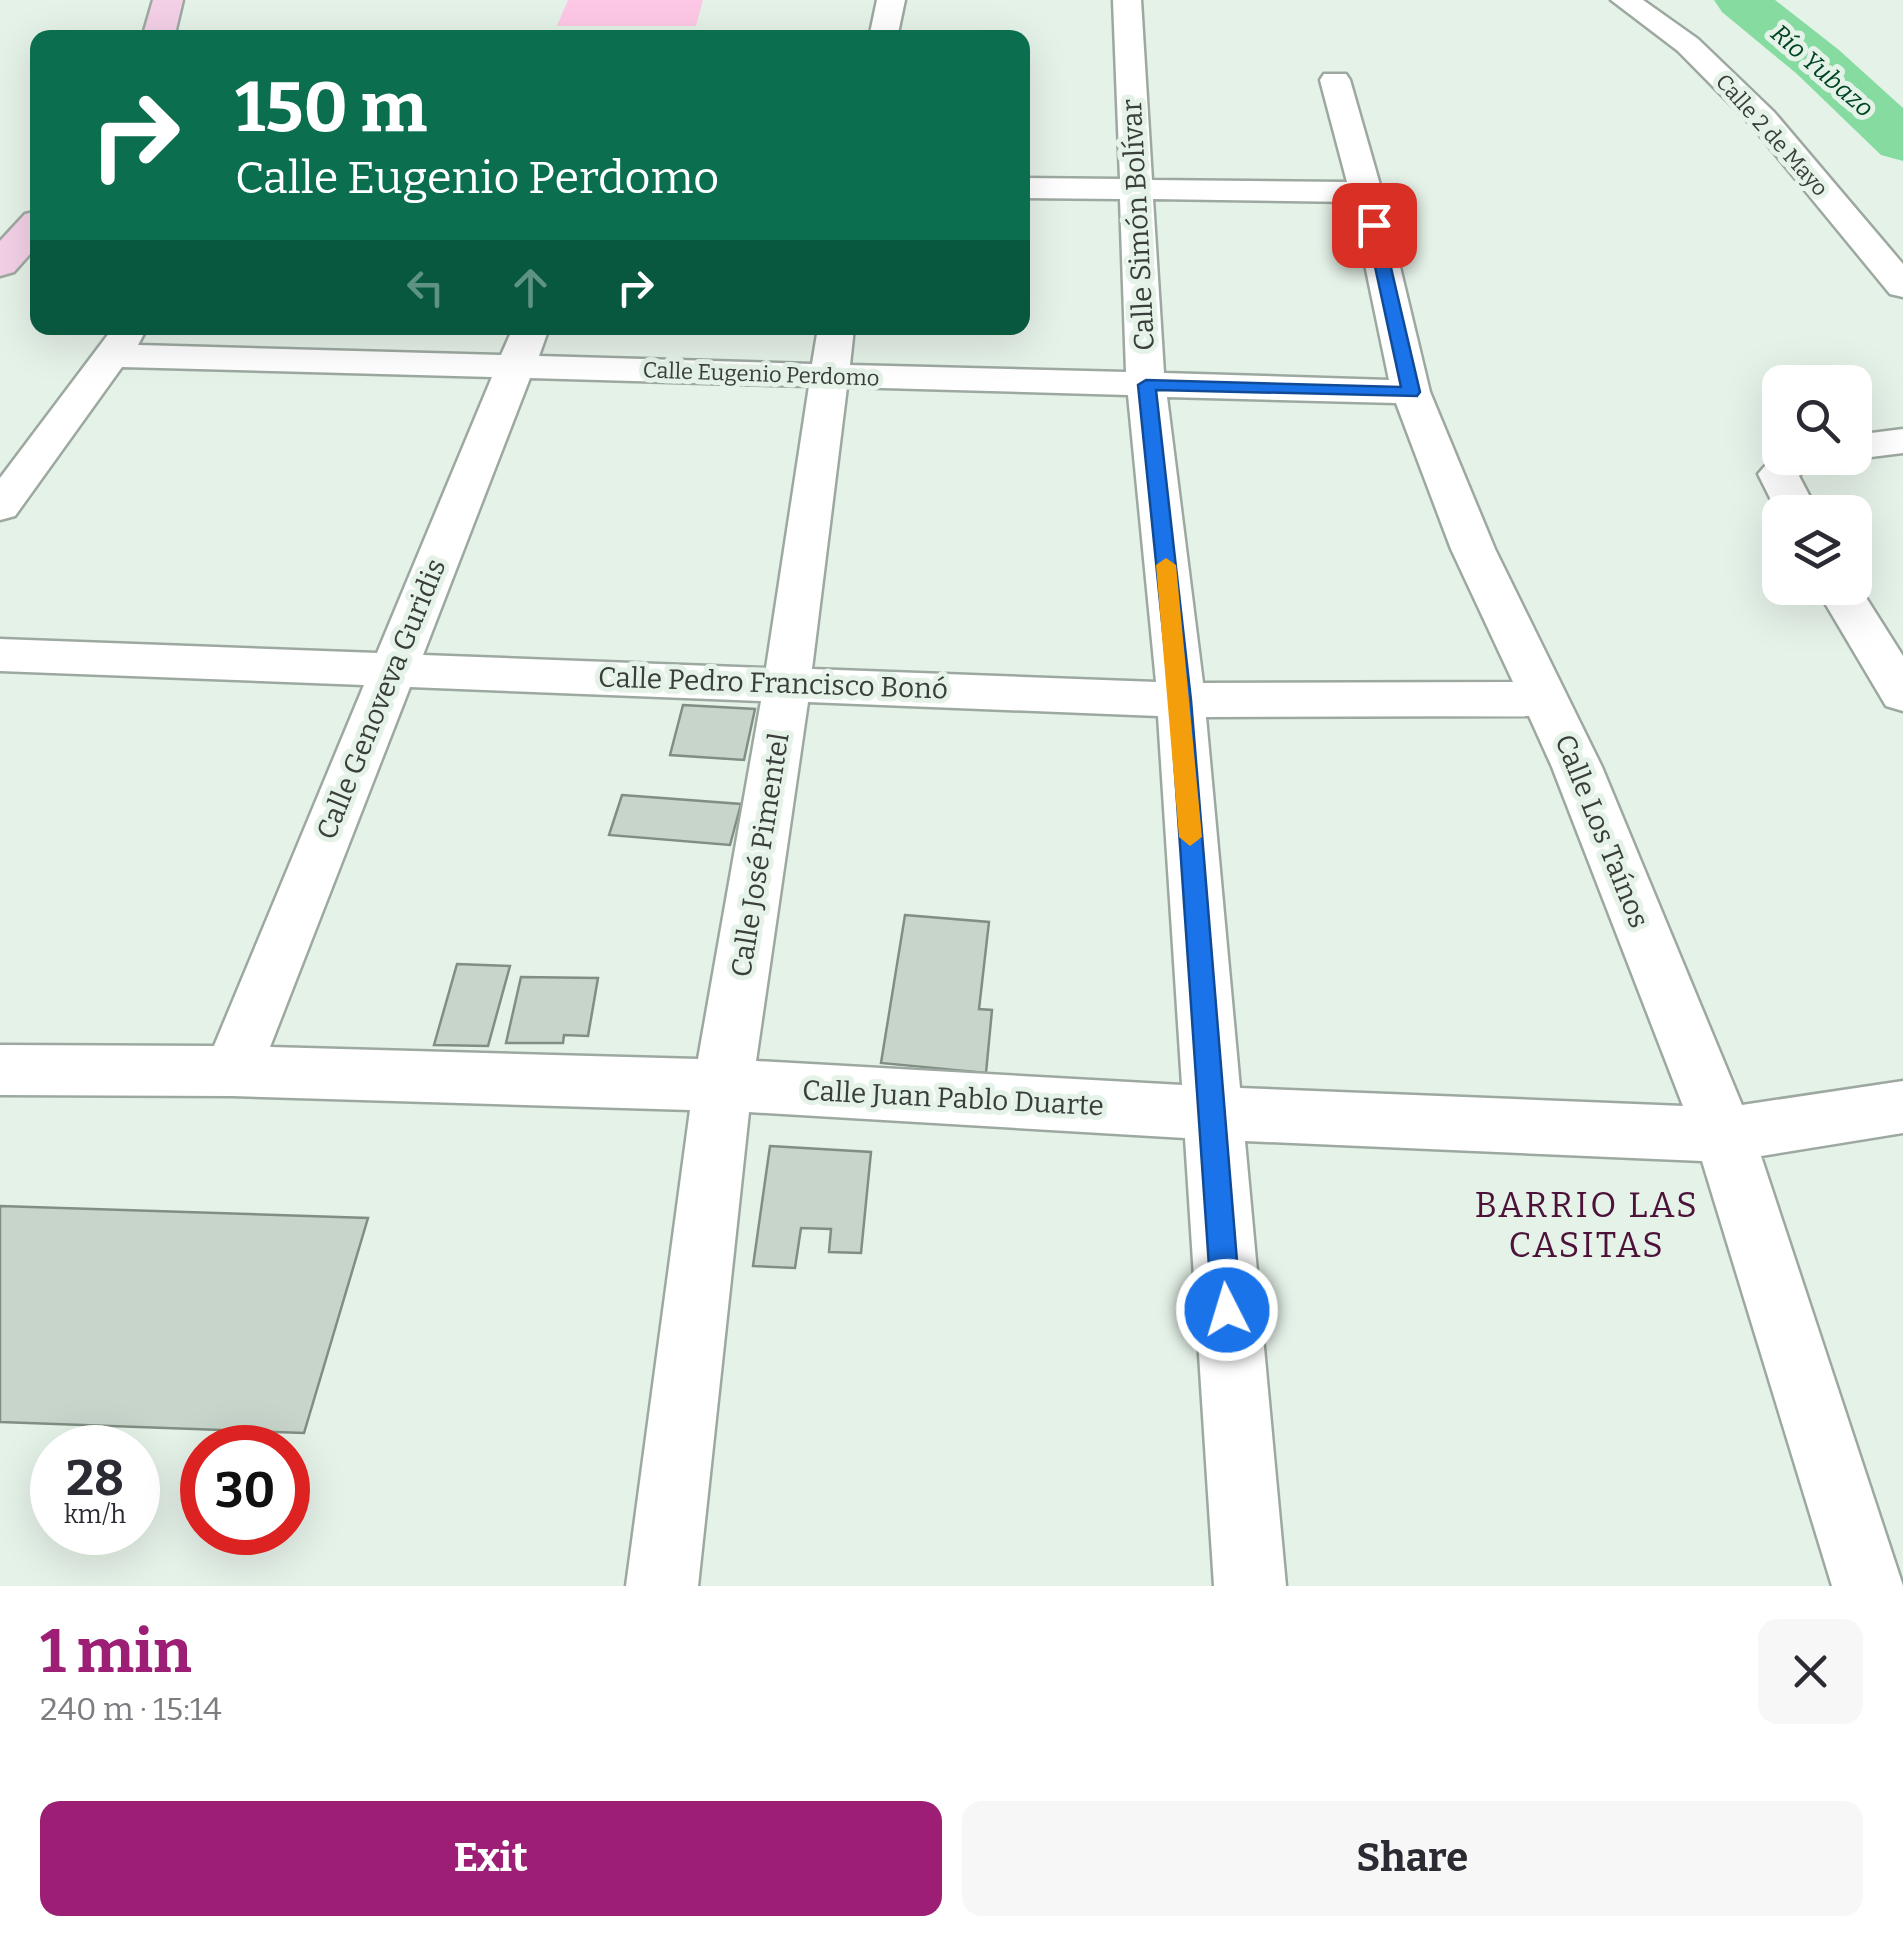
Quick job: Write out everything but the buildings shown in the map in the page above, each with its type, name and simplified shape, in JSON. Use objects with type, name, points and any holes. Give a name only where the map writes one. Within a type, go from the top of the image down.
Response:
[{"type":"main road","points":[[160,30],[168,0]]},
{"type":"main road","points":[[0,264],[30,231]]},
{"type":"street","points":[[885,30],[891,0]]},
{"type":"street","name":"Calle Simón Bolívar","points":[[1127,0],[1146,385],[1180,700],[1250,1586]]},
{"type":"street","name":"Calle 2 de Mayo","points":[[1625,0],[1688,45],[1763,120],[1903,286]]},
{"type":"street","name":"Calle Los Taínos","points":[[1336,80],[1411,392],[1473,550],[1546,699],[1724,1135],[1868,1586]]},
{"type":"street","points":[[1030,188],[1366,192]]},
{"type":"street","name":"Calle José Pimentel","points":[[662,1586],[723,1085],[787,684],[835,335]]},
{"type":"street","points":[[0,507],[121,342]]},
{"type":"street","name":"Calle Eugenio Perdomo","points":[[121,342],[523,346],[829,377],[1411,392]]},
{"type":"street","name":"Calle Genoveva Guridis","points":[[232,1071],[523,346]]},
{"type":"street","points":[[1872,444],[1903,441]]},
{"type":"street","points":[[1848,605],[1903,694]]},
{"type":"street","name":"Calle Pedro Francisco Bonó","points":[[0,655],[1180,700],[1546,699]]},
{"type":"street","name":"Calle Juan Pablo Duarte","points":[[0,1070],[232,1071],[723,1085],[1210,1113],[1724,1135],[1903,1107]]},
{"type":"shaded area","points":[[568,0],[703,0],[696,26],[557,26]]},
{"type":"waterway","name":"Río Yubazo","points":[[1741,0],[1818,62],[1903,142]]},
{"type":"slow traffic","points":[[1166,565],[1190,837]]},
{"type":"district","name":"BARRIO LAS CASITAS","points":[[1587,1225]]},
{"type":"route","points":[[1227,1310],[1180,700],[1146,385],[1411,392],[1374,225]]}]
